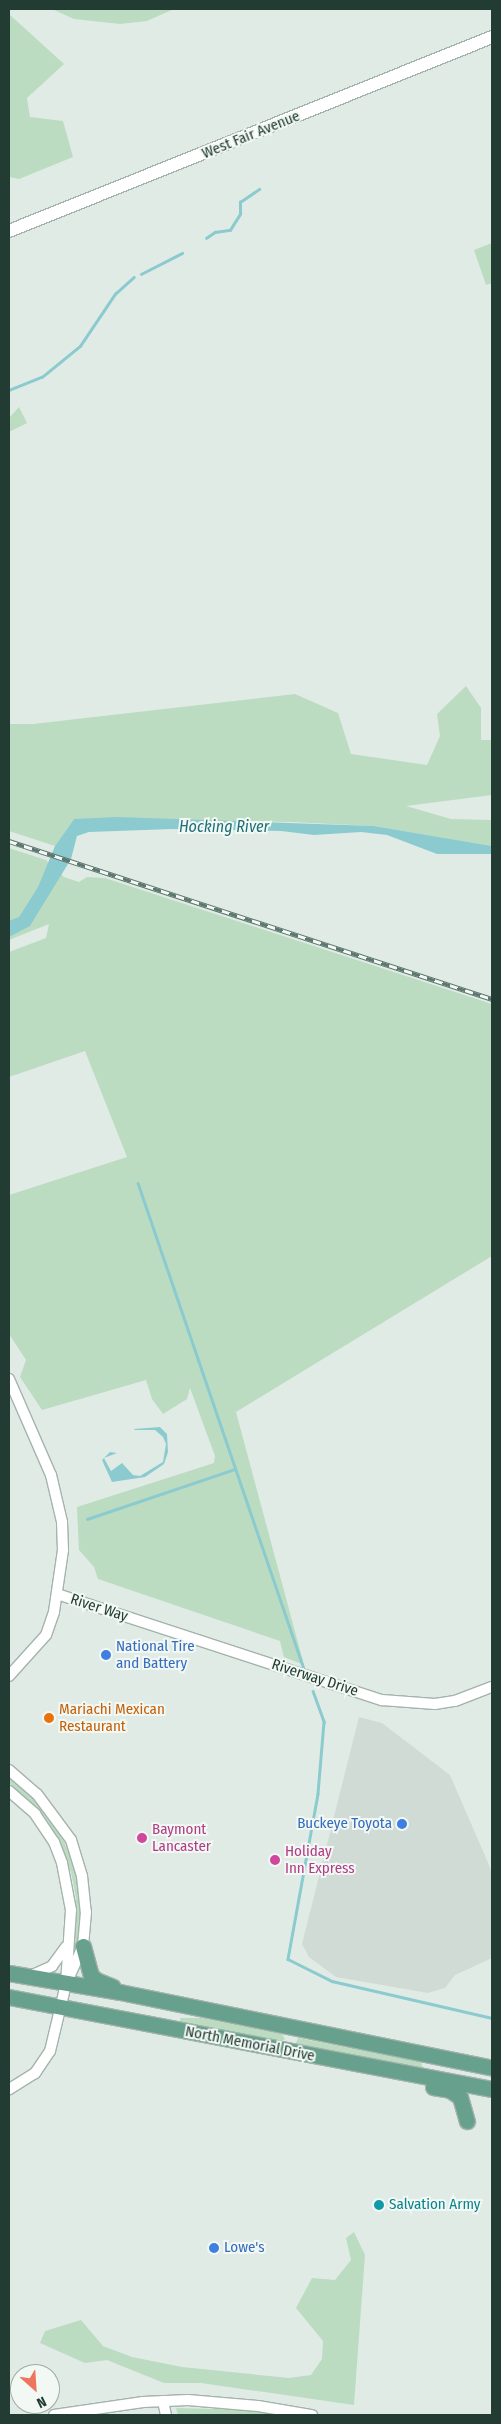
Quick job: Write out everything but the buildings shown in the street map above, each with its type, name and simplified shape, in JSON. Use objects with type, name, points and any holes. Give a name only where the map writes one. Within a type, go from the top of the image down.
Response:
[{"type":"main road","name":"North Memorial Drive","points":[[83,1946],[91,1975],[120,1992]]},
{"type":"main road","name":"North Memorial Drive","points":[[9,1973],[120,1992],[492,2068]]},
{"type":"main road","name":"North Memorial Drive","points":[[9,1997],[492,2089]]},
{"type":"main road","points":[[318,2056],[356,2071],[450,2090],[463,2102],[467,2120]]},
{"type":"main road","points":[[471,2085],[478,2078],[492,2077]]},
{"type":"street","name":"West Fair Avenue","points":[[9,231],[492,37]]},
{"type":"street","points":[[9,1379],[45,1456],[59,1505],[63,1550],[57,1594],[42,1641],[9,1676]]},
{"type":"street","name":"River Way","points":[[57,1594],[140,1621]]},
{"type":"street","name":"Riverway Drive","points":[[140,1621],[387,1701],[435,1704],[455,1701],[492,1687]]},
{"type":"street","points":[[9,1770],[37,1794],[70,1840],[85,1895],[83,1946],[66,1984],[55,2038],[43,2062],[35,2072],[9,2089]]},
{"type":"street","points":[[9,1791],[35,1814],[60,1857],[70,1899],[66,1984]]},
{"type":"street","points":[[28,1976],[52,1966],[67,1946]]},
{"type":"street","points":[[54,2415],[163,2401],[220,2401],[312,2415]]},
{"type":"street","points":[[163,2401],[166,2415]]},
{"type":"shaded area","name":"Buckeye Toyota","points":[[359,1717],[382,1723],[450,1775],[492,1872],[492,1958],[455,1975],[445,1988],[428,1993],[336,1977],[309,1957],[302,1944]]},
{"type":"green space","points":[[52,9],[174,9],[147,21],[120,24],[74,19]]},
{"type":"green space","points":[[9,14],[64,64],[27,98],[30,117],[63,121],[73,157],[19,179],[9,177]]},
{"type":"green space","points":[[492,243],[492,283],[486,285],[474,250]]},
{"type":"green space","points":[[19,407],[27,423],[9,432],[9,418]]},
{"type":"green space","points":[[466,686],[481,708],[481,740],[492,740],[492,795],[406,806],[451,819],[492,820],[492,846],[374,826],[290,822],[74,819],[55,846],[9,831],[9,724],[33,724],[295,694],[338,713],[351,754],[427,765],[440,736],[437,714]]},
{"type":"green space","points":[[9,848],[46,860],[64,877],[79,882],[87,877],[105,878],[492,1004],[492,1256],[236,1412],[304,1665],[284,1657],[280,1641],[98,1579],[94,1567],[79,1550],[77,1507],[214,1463],[215,1456],[190,1388],[187,1399],[163,1414],[152,1399],[146,1380],[42,1410],[20,1377],[26,1360],[9,1334],[9,1195],[127,1157],[85,1051],[9,1077],[9,952],[46,938],[49,924],[9,940]]},
{"type":"green space","points":[[9,1777],[30,1794],[63,1839],[76,1870],[81,1898],[78,1945],[73,1944],[76,1898],[71,1872],[59,1841],[45,1817],[9,1783]]},
{"type":"green space","points":[[180,2018],[201,2018],[282,2034],[285,2039],[281,2042],[181,2023]]},
{"type":"green space","points":[[298,2038],[421,2062],[423,2069],[299,2046],[296,2043]]},
{"type":"green space","points":[[354,2232],[365,2255],[354,2405],[201,2383],[164,2383],[107,2360],[85,2363],[40,2343],[45,2331],[81,2320],[103,2346],[132,2357],[182,2367],[289,2378],[311,2375],[322,2359],[323,2341],[296,2308],[312,2278],[335,2280],[351,2260],[346,2238]]},
{"type":"green space","points":[[176,2408],[253,2410],[279,2415],[178,2415]]},
{"type":"water","name":"Hocking River","points":[[117,817],[374,826],[492,846],[492,854],[437,854],[387,835],[361,832],[314,835],[281,831],[172,829],[89,832],[77,836],[71,859],[30,926],[9,937],[9,921],[19,917],[38,887],[55,846],[74,819]]},
{"type":"water","points":[[160,1427],[167,1434],[168,1452],[164,1464],[145,1477],[112,1482],[102,1460],[104,1458],[111,1471],[122,1463],[133,1475],[140,1476],[163,1462],[166,1444],[163,1437],[155,1430],[135,1430]]},
{"type":"water","points":[[110,1452],[117,1453],[104,1458]]},
{"type":"waterway","points":[[206,238],[215,232],[230,230],[240,214],[240,202],[259,189]]},
{"type":"waterway","points":[[141,274],[182,253]]},
{"type":"waterway","points":[[9,390],[42,377],[80,346],[115,294],[134,277]]},
{"type":"waterway","points":[[138,1183],[305,1672]]},
{"type":"waterway","points":[[87,1519],[235,1469]]},
{"type":"waterway","points":[[313,1691],[324,1722],[318,1794],[288,1959],[332,1981],[492,2018]]},
{"type":"railway","points":[[9,841],[492,999]]},
{"type":"place","name":"National Tire and Battery","points":[[106,1655]]},
{"type":"place","name":"Mariachi Mexican Restaurant","points":[[49,1718]]},
{"type":"place","name":"Buckeye Toyota","points":[[402,1824]]},
{"type":"place","name":"Baymont Lancaster","points":[[142,1838]]},
{"type":"place","name":"Holiday Inn Express","points":[[275,1860]]},
{"type":"place","name":"Salvation Army","points":[[379,2205]]},
{"type":"place","name":"Lowe's","points":[[214,2248]]}]
